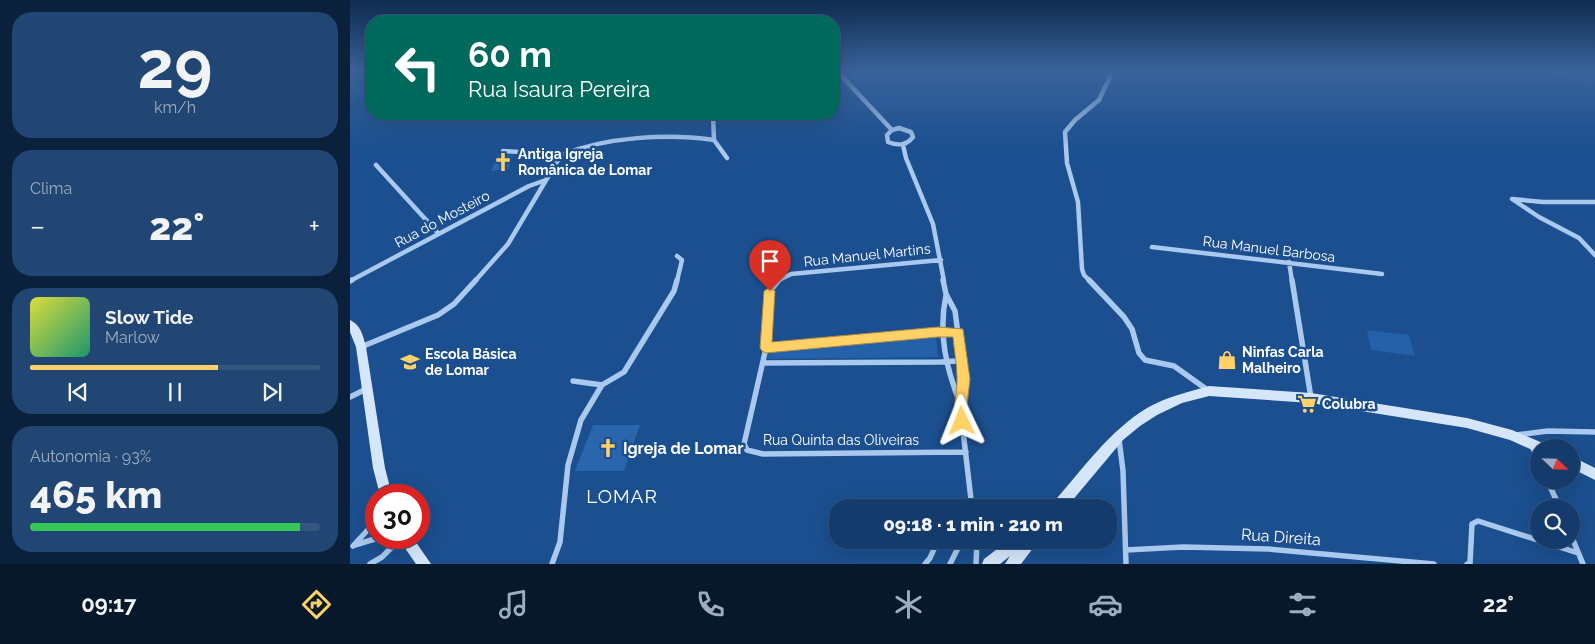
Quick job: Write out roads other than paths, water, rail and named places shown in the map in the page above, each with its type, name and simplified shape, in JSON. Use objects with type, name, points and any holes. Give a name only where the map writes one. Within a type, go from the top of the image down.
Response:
[{"type":"main road","points":[[350,324],[357,333],[361,347],[379,468],[383,484]]},
{"type":"main road","points":[[1065,499],[1119,436],[1153,412],[1180,400],[1209,391],[1311,398],[1467,423],[1530,440]]},
{"type":"main road","points":[[1580,466],[1595,474]]},
{"type":"main road","points":[[413,549],[424,564]]},
{"type":"main road","points":[[989,564],[1008,549]]},
{"type":"main road","points":[[1012,564],[1024,549]]},
{"type":"street","points":[[861,96],[892,130]]},
{"type":"street","points":[[1101,96],[1065,132],[1067,163],[1078,202],[1082,270],[1084,275],[1124,316],[1132,330],[1139,353],[1145,360],[1174,366],[1209,391]]},
{"type":"street","points":[[713,120],[714,140],[727,158]]},
{"type":"street","points":[[903,128],[912,132],[912,140],[903,145],[891,144],[886,140],[887,135],[892,130],[903,128]]},
{"type":"street","points":[[503,151],[561,155],[583,147],[645,137],[690,136],[714,140]]},
{"type":"street","points":[[903,145],[933,224],[946,294],[955,311],[964,379],[960,405],[971,499]]},
{"type":"street","points":[[361,347],[438,315],[454,304],[508,244],[561,155]]},
{"type":"street","points":[[376,165],[438,232]]},
{"type":"street","name":"Rua do Mosteiro","points":[[350,281],[438,232],[529,186],[547,180]]},
{"type":"street","points":[[1595,202],[1512,200],[1579,238],[1595,255]]},
{"type":"street","name":"Rua Manuel Barbosa","points":[[1152,247],[1382,274]]},
{"type":"street","points":[[552,564],[560,542],[565,483],[581,420],[602,385],[624,372],[674,291],[682,260],[677,256]]},
{"type":"street","name":"Rua Manuel Martins","points":[[763,363],[766,348],[770,291],[774,283],[782,277],[791,274],[941,260]]},
{"type":"street","points":[[1289,262],[1311,398]]},
{"type":"street","points":[[946,294],[942,310],[943,332],[950,382],[960,405]]},
{"type":"street","points":[[766,348],[943,332],[958,333]]},
{"type":"street","points":[[763,363],[947,361],[961,358]]},
{"type":"street","name":"Rua Quinta das Oliveiras","points":[[763,363],[744,437],[744,444],[747,450],[763,454],[966,452]]},
{"type":"street","points":[[573,381],[602,385]]},
{"type":"street","points":[[350,397],[368,388]]},
{"type":"street","points":[[1537,439],[1548,431],[1595,432]]},
{"type":"street","points":[[1119,436],[1123,471],[1126,564]]},
{"type":"street","points":[[1467,564],[1470,563],[1472,552],[1469,533],[1472,524],[1478,521],[1578,553]]},
{"type":"street","points":[[352,546],[365,532]]},
{"type":"street","points":[[352,546],[365,542]]},
{"type":"street","name":"Rua Direita","points":[[1126,550],[1183,547],[1268,548],[1434,564]]},
{"type":"street","points":[[370,564],[382,557],[390,549]]},
{"type":"street","points":[[925,564],[934,549]]},
{"type":"street","points":[[950,564],[958,549]]},
{"type":"street","points":[[976,564],[977,549]]},
{"type":"street","points":[[1576,549],[1583,564]]},
{"type":"place","name":"Antiga Igreja Românica de Lomar","points":[[503,162]]},
{"type":"place","name":"Ninfas Carla Malheiro","points":[[1227,360]]},
{"type":"place","name":"Escola Básica de Lomar","points":[[410,362]]},
{"type":"place","name":"Colubra","points":[[1307,404]]},
{"type":"place","name":"Igreja de Lomar","points":[[608,448]]},
{"type":"district","name":"LOMAR","points":[[622,496]]}]
